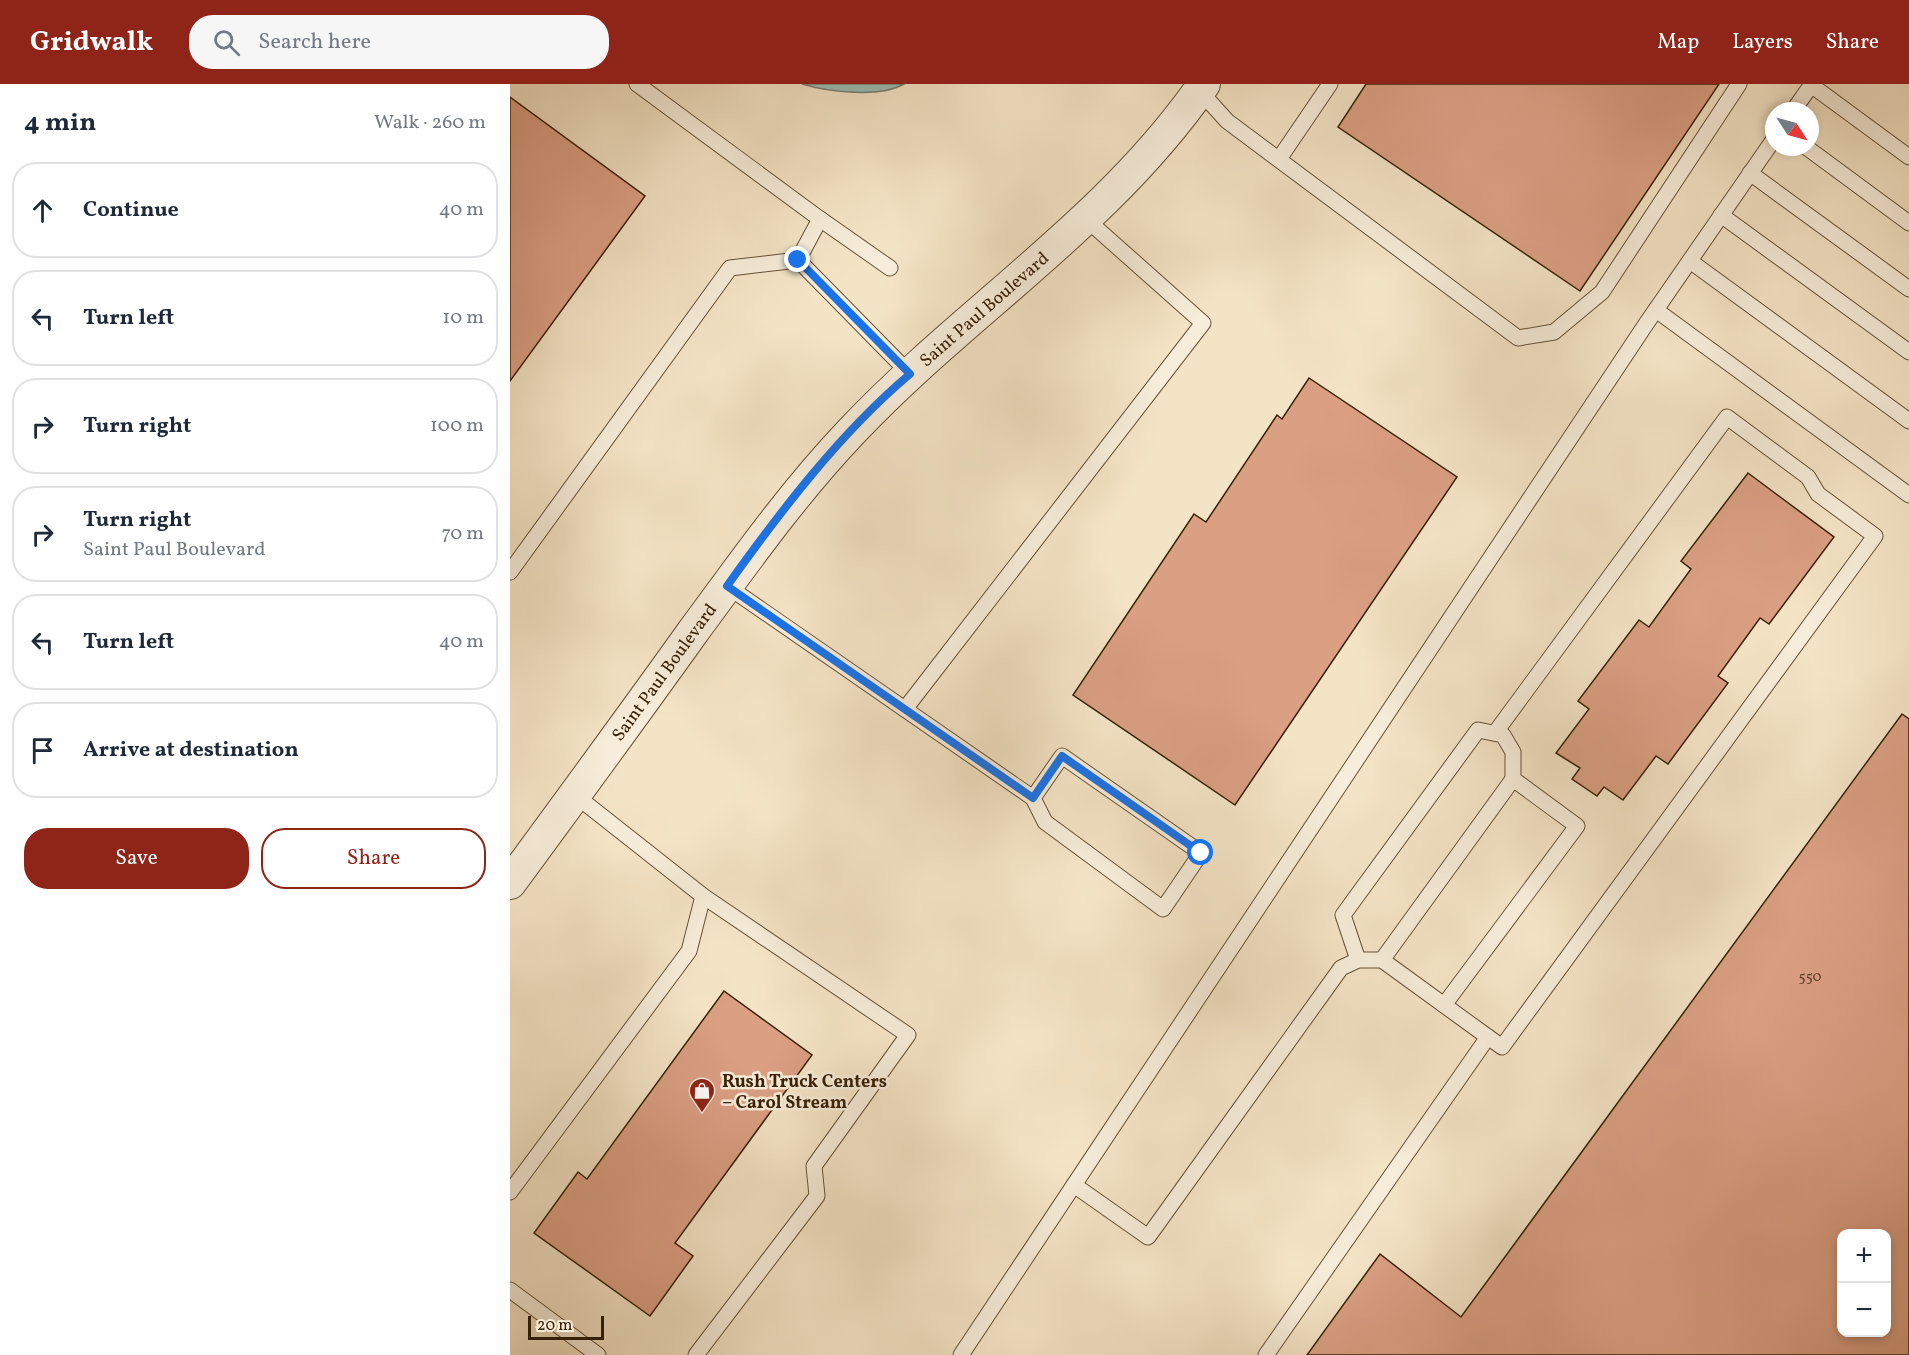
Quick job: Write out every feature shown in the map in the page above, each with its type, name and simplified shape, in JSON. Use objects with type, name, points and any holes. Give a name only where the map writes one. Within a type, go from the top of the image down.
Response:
[{"type":"street","name":"Saint Paul Boulevard","points":[[510,884],[804,483],[851,432],[910,374],[1086,219],[1146,157],[1201,87]]},
{"type":"lane","points":[[637,84],[819,219],[890,268]]},
{"type":"lane","points":[[1279,159],[1330,84]]},
{"type":"lane","points":[[1201,87],[1227,121],[1518,338],[1554,332],[1602,292],[1739,84]]},
{"type":"lane","points":[[1799,102],[1811,85],[1909,157]]},
{"type":"lane","points":[[961,1355],[1656,310],[1765,152]]},
{"type":"lane","points":[[1818,156],[1909,223]]},
{"type":"lane","points":[[1750,173],[1909,289]]},
{"type":"lane","points":[[1721,215],[1909,352]]},
{"type":"lane","points":[[798,260],[819,219]]},
{"type":"lane","points":[[905,709],[1203,323],[1086,219]]},
{"type":"lane","points":[[798,260],[910,374]]},
{"type":"lane","points":[[510,572],[730,268],[798,260]]},
{"type":"lane","points":[[1690,261],[1909,421]]},
{"type":"lane","points":[[1656,310],[1909,495]]},
{"type":"lane","points":[[1074,1185],[1148,1237],[1341,968],[1358,960],[1382,960],[1502,1047],[1875,536],[1818,494],[1808,477],[1727,417],[1495,733]]},
{"type":"lane","points":[[727,586],[1033,798],[1045,822],[1163,909],[1201,853],[1062,756],[1033,798]]},
{"type":"lane","points":[[1358,960],[1343,915],[1478,730],[1503,735],[1513,752],[1513,779],[1382,960]]},
{"type":"lane","points":[[1444,1005],[1577,826],[1513,779]]},
{"type":"lane","points":[[575,795],[703,896],[908,1035],[814,1166],[817,1196],[696,1355]]},
{"type":"lane","points":[[510,1192],[689,951],[703,896]]},
{"type":"lane","points":[[1266,1355],[1488,1037]]},
{"type":"lane","points":[[510,1290],[598,1355]]},
{"type":"water","points":[[802,84],[904,84],[881,91],[854,92]]},
{"type":"building","points":[[1366,84],[1719,84],[1580,291],[1338,127]]},
{"type":"building","points":[[510,97],[645,196],[510,381]]},
{"type":"building","points":[[1309,378],[1457,477],[1235,805],[1073,695],[1194,514],[1206,522],[1277,415],[1282,419]]},
{"type":"building","points":[[1748,473],[1834,537],[1769,624],[1760,618],[1718,676],[1728,683],[1668,764],[1656,756],[1623,800],[1604,787],[1597,796],[1572,779],[1580,768],[1556,753],[1589,709],[1578,701],[1639,620],[1649,627],[1691,569],[1681,561]]},
{"type":"building","points":[[1902,714],[1909,719],[1909,1355],[1307,1355],[1380,1254],[1461,1317]]},
{"type":"building","name":"Rush Truck Centers – Carol Stream","points":[[724,991],[812,1055],[675,1243],[693,1256],[650,1316],[534,1233],[578,1172],[587,1179]]},
{"type":"place","name":"Rush Truck Centers – Carol Stream","points":[[702,1114]]},
{"type":"route","points":[[798,260],[910,374],[851,432],[804,483],[727,586],[1033,798],[1062,756],[1201,853]]}]
